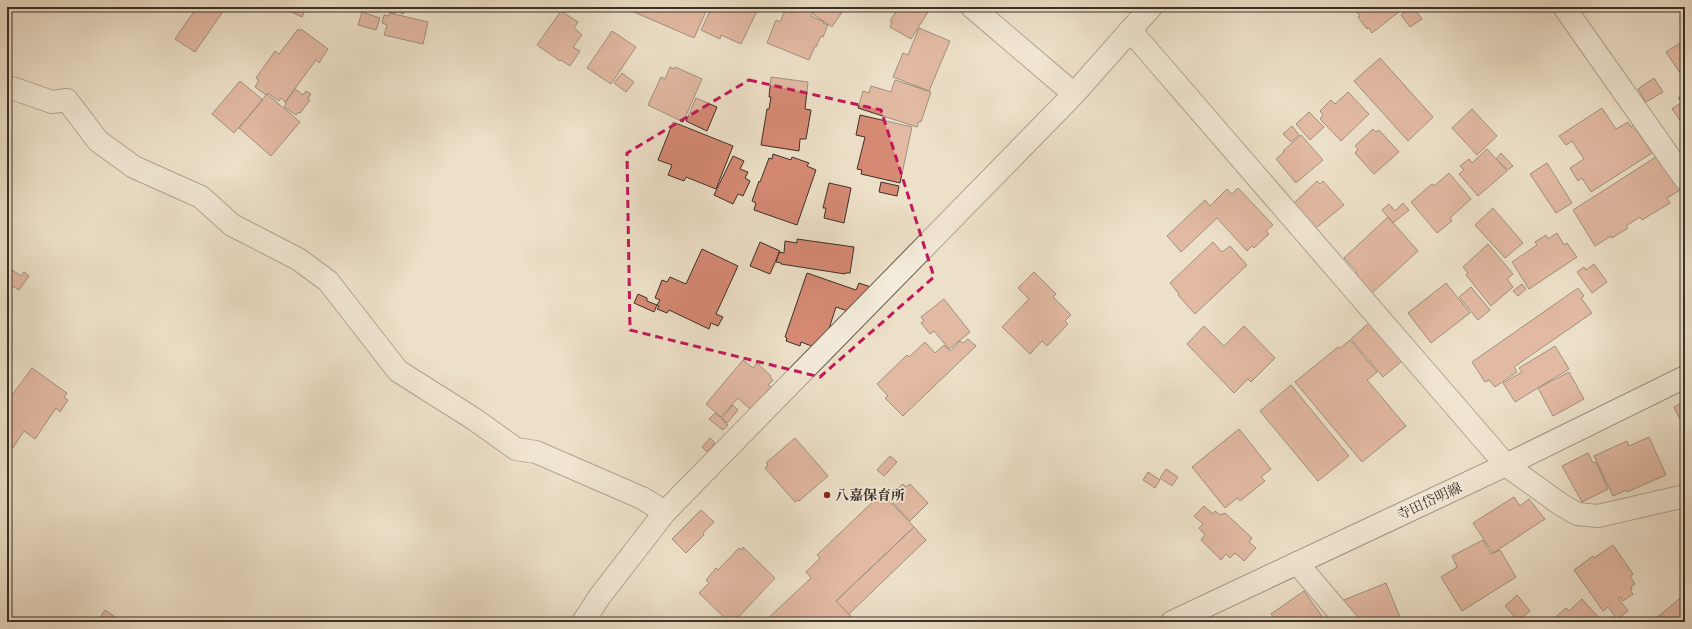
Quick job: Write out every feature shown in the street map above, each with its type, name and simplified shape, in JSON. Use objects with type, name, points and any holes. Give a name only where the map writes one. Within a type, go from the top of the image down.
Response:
[{"type":"street","points":[[972,7],[1074,94]]},
{"type":"street","points":[[583,622],[600,596],[664,512],[1074,94],[1151,7]]},
{"type":"street","points":[[1564,7],[1685,179]]},
{"type":"street","points":[[1130,30],[1506,464],[1560,504],[1577,514],[1598,516],[1685,496]]},
{"type":"street","points":[[7,89],[12,88],[52,102],[67,100],[98,140],[134,167],[201,197],[232,225],[298,259],[328,281],[398,371],[474,419],[516,449],[536,452],[642,498],[664,512]]},
{"type":"street","name":"寺田岱明線","points":[[1172,622],[1506,464],[1685,377]]},
{"type":"street","points":[[1297,562],[1347,622]]},
{"type":"highlighted area","points":[[749,80],[881,110],[934,277],[820,377],[630,330],[627,153]]},
{"type":"building","points":[[120,7],[136,7],[135,11]]},
{"type":"building","points":[[197,7],[226,7],[195,52],[175,39]]},
{"type":"building","points":[[281,7],[306,7],[302,17]]},
{"type":"building","points":[[378,7],[406,7],[403,14],[396,11],[395,14]]},
{"type":"building","points":[[636,7],[702,7],[707,9],[694,38],[634,12]]},
{"type":"building","points":[[712,7],[759,7],[741,44],[721,35],[720,39],[701,30]]},
{"type":"building","points":[[794,7],[815,7],[811,16],[828,25],[823,37],[821,36],[816,47],[815,46],[809,60],[767,43],[776,20],[780,22],[785,10],[792,13]]},
{"type":"building","points":[[818,7],[841,7],[844,9],[832,27],[813,14]]},
{"type":"building","points":[[899,7],[919,7],[928,12],[911,39],[890,27],[892,22],[890,21]]},
{"type":"building","points":[[1353,7],[1405,7],[1372,33],[1358,17],[1360,16]]},
{"type":"building","points":[[1413,7],[1422,19],[1410,27],[1401,15]]},
{"type":"building","points":[[561,11],[578,22],[574,28],[582,35],[573,47],[580,51],[570,66],[537,45]]},
{"type":"building","points":[[362,12],[380,18],[376,30],[358,25]]},
{"type":"building","points":[[390,13],[428,22],[423,44],[384,35],[387,25],[382,23],[384,15],[389,16]]},
{"type":"building","points":[[919,28],[950,41],[929,91],[893,77],[903,53],[908,55]]},
{"type":"building","points":[[298,29],[300,31],[301,29],[328,49],[319,63],[316,60],[285,102],[281,98],[279,101],[268,93],[266,95],[255,87],[259,80],[256,78],[275,51],[279,54]]},
{"type":"building","points":[[612,31],[636,47],[611,84],[587,68]]},
{"type":"building","points":[[1685,40],[1685,80],[1666,52]]},
{"type":"building","points":[[1380,58],[1433,117],[1408,141],[1354,81]]},
{"type":"building","points":[[670,67],[674,69],[675,67],[702,79],[683,122],[648,105],[661,77],[665,79]]},
{"type":"building","points":[[622,73],[634,82],[626,92],[614,83]]},
{"type":"building","points":[[771,77],[808,82],[805,109],[811,110],[806,139],[800,139],[799,151],[761,145],[767,109],[769,109],[771,97],[769,97]]},
{"type":"building","points":[[1654,78],[1663,92],[1646,102],[1638,89]]},
{"type":"building","points":[[895,80],[931,92],[921,122],[919,121],[917,127],[858,108],[863,91],[869,93],[871,86],[891,92]]},
{"type":"building","points":[[240,81],[263,100],[234,133],[212,114]]},
{"type":"building","points":[[295,89],[303,95],[306,91],[311,94],[308,98],[310,100],[300,113],[299,112],[296,115],[284,107],[286,104],[285,103]]},
{"type":"building","points":[[1348,92],[1369,114],[1341,141],[1320,119],[1323,115],[1320,111],[1331,100],[1335,104]]},
{"type":"building","points":[[267,94],[300,122],[271,156],[239,128]]},
{"type":"building","points":[[1685,94],[1684,126],[1672,109],[1682,102],[1678,98]]},
{"type":"building","points":[[696,98],[717,107],[707,131],[686,121]]},
{"type":"building","points":[[1602,108],[1616,129],[1628,122],[1631,127],[1633,125],[1652,153],[1591,192],[1582,178],[1578,181],[1570,168],[1584,159],[1572,141],[1566,145],[1559,136]]},
{"type":"building","points":[[1472,109],[1497,136],[1477,155],[1452,128]]},
{"type":"building","points":[[1309,112],[1324,127],[1310,140],[1296,124]]},
{"type":"building","points":[[860,115],[912,127],[900,183],[861,174],[862,170],[857,169],[865,137],[856,135]]},
{"type":"building","points":[[673,122],[733,146],[716,189],[686,177],[684,181],[668,175],[672,165],[658,160]]},
{"type":"building","points":[[1292,126],[1299,135],[1291,142],[1283,134]]},
{"type":"building","points":[[1373,129],[1376,132],[1379,130],[1399,152],[1374,174],[1355,153],[1358,149],[1355,146]]},
{"type":"building","points":[[1301,135],[1323,160],[1296,183],[1276,159]]},
{"type":"building","points":[[1487,149],[1507,171],[1478,196],[1459,174],[1464,170],[1460,166],[1469,159],[1472,163]]},
{"type":"building","points":[[1501,153],[1513,166],[1508,170],[1496,159]]},
{"type":"building","points":[[773,154],[791,160],[792,157],[809,163],[807,166],[816,170],[797,225],[754,210],[756,203],[752,201],[769,158],[772,159]]},
{"type":"building","points":[[1659,155],[1680,190],[1667,198],[1670,203],[1642,220],[1640,217],[1626,226],[1628,228],[1595,246],[1573,210]]},
{"type":"building","points":[[733,156],[744,161],[740,169],[748,172],[745,178],[750,181],[743,196],[738,194],[733,204],[714,195]]},
{"type":"building","points":[[1547,163],[1572,203],[1556,213],[1530,174]]},
{"type":"building","points":[[1449,173],[1471,199],[1450,218],[1452,221],[1437,233],[1411,202],[1432,184],[1434,186]]},
{"type":"building","points":[[1317,181],[1320,184],[1323,181],[1344,205],[1311,232],[1292,210],[1297,206],[1294,203]]},
{"type":"building","points":[[881,182],[899,186],[897,196],[879,192]]},
{"type":"building","points":[[829,183],[851,188],[844,223],[824,218],[826,208],[823,208]]},
{"type":"building","points":[[1238,188],[1273,225],[1266,231],[1269,234],[1254,248],[1252,246],[1247,251],[1217,218],[1181,252],[1167,236],[1205,200],[1210,206],[1227,189],[1232,194]]},
{"type":"building","points":[[1403,203],[1409,210],[1393,223],[1382,210],[1389,204],[1395,211]]},
{"type":"building","points":[[1493,208],[1523,243],[1505,258],[1475,225]]},
{"type":"building","points":[[1388,217],[1418,251],[1372,293],[1354,274],[1357,272],[1344,258]]},
{"type":"building","points":[[1557,233],[1564,245],[1567,243],[1577,257],[1529,289],[1512,262],[1537,245],[1535,242],[1546,235],[1548,239]]},
{"type":"building","points":[[797,239],[854,247],[850,273],[845,274],[776,262],[779,252],[784,253],[785,241],[797,243]]},
{"type":"building","points":[[760,242],[780,251],[770,274],[750,266]]},
{"type":"building","points":[[1213,242],[1222,252],[1230,246],[1247,265],[1195,314],[1178,295],[1179,294],[1170,283]]},
{"type":"building","points":[[1488,244],[1513,274],[1507,279],[1513,287],[1491,306],[1466,275],[1468,273],[1463,267]]},
{"type":"building","points":[[702,249],[738,266],[716,314],[723,317],[718,326],[711,323],[709,329],[669,310],[667,313],[657,309],[659,306],[657,305],[660,300],[655,298],[662,280],[667,282],[670,277],[686,284]]},
{"type":"building","points":[[1594,264],[1607,282],[1592,293],[1577,272],[1584,267],[1586,270]]},
{"type":"building","points":[[12,270],[21,276],[24,272],[29,276],[19,290],[7,283],[7,276]]},
{"type":"building","points":[[1034,272],[1056,294],[1053,297],[1071,315],[1065,321],[1068,324],[1047,346],[1042,341],[1030,354],[1002,327],[1029,299],[1018,288]]},
{"type":"building","points":[[807,273],[856,290],[859,283],[871,287],[862,316],[836,307],[822,350],[801,342],[800,346],[786,341],[787,338],[785,337]]},
{"type":"building","points":[[1446,283],[1470,313],[1431,343],[1408,313]]},
{"type":"building","points":[[1522,284],[1526,289],[1518,296],[1513,291]]},
{"type":"building","points":[[1471,287],[1490,310],[1478,320],[1459,297]]},
{"type":"building","points":[[1578,288],[1584,296],[1581,298],[1592,313],[1514,367],[1517,372],[1495,387],[1489,380],[1485,382],[1472,362]]},
{"type":"building","points":[[638,294],[647,298],[647,301],[657,305],[654,312],[634,303]]},
{"type":"building","points":[[944,299],[970,332],[949,349],[934,331],[930,334],[921,323],[924,321],[921,317]]},
{"type":"building","points":[[1370,322],[1402,361],[1383,377],[1351,339]]},
{"type":"building","points":[[1204,326],[1224,346],[1244,326],[1275,358],[1251,382],[1248,379],[1234,393],[1187,344]]},
{"type":"building","points":[[968,339],[976,346],[903,416],[885,398],[888,396],[877,384],[907,355],[909,357],[925,342],[935,353],[944,345],[950,351],[960,341],[963,343]]},
{"type":"building","points":[[1350,340],[1377,372],[1367,380],[1406,426],[1362,462],[1295,382],[1338,347],[1340,348]]},
{"type":"building","points":[[1555,346],[1569,369],[1515,402],[1503,383],[1522,372],[1519,368]]},
{"type":"building","points":[[743,360],[753,368],[757,363],[771,376],[770,378],[773,380],[768,385],[771,387],[750,409],[738,398],[721,417],[706,404]]},
{"type":"building","points":[[32,368],[67,393],[64,397],[68,400],[60,412],[56,408],[35,439],[24,431],[12,449],[7,446],[7,402]]},
{"type":"building","points":[[1569,372],[1584,399],[1553,416],[1538,388]]},
{"type":"building","points":[[1291,385],[1349,456],[1318,481],[1260,411]]},
{"type":"building","points":[[1685,401],[1685,430],[1674,407]]},
{"type":"building","points":[[733,405],[738,410],[727,423],[722,418]]},
{"type":"building","points":[[715,413],[728,425],[723,430],[709,419]]},
{"type":"building","points":[[1239,429],[1271,469],[1261,477],[1265,481],[1240,501],[1237,498],[1225,508],[1192,467]]},
{"type":"building","points":[[1649,437],[1666,475],[1627,492],[1626,490],[1613,496],[1594,456],[1627,441],[1629,446]]},
{"type":"building","points":[[710,438],[715,443],[707,452],[702,447]]},
{"type":"building","points":[[795,438],[828,476],[799,501],[798,500],[795,502],[765,468],[768,465],[766,463]]},
{"type":"building","points":[[1588,453],[1593,463],[1596,462],[1608,489],[1582,502],[1562,466]]},
{"type":"building","points":[[890,456],[897,462],[884,476],[877,470]]},
{"type":"building","points":[[1166,469],[1178,477],[1172,486],[1160,478]]},
{"type":"building","points":[[1148,472],[1160,480],[1155,488],[1143,480]]},
{"type":"building","points":[[903,484],[906,487],[910,484],[928,503],[910,521],[892,502],[898,496],[894,492]]},
{"type":"building","points":[[882,493],[914,527],[836,601],[857,622],[764,622],[811,578],[806,572],[820,558],[817,555]]},
{"type":"building","points":[[1514,497],[1520,506],[1529,499],[1545,519],[1493,553],[1473,523]]},
{"type":"building","points":[[1204,506],[1213,514],[1215,511],[1220,515],[1225,513],[1252,538],[1249,542],[1256,548],[1244,561],[1235,553],[1230,558],[1226,554],[1221,560],[1201,540],[1205,535],[1199,528],[1203,524],[1194,516]]},
{"type":"building","points":[[701,510],[714,522],[703,533],[704,535],[686,553],[672,539]]},
{"type":"building","points":[[914,527],[926,540],[849,614],[836,601]]},
{"type":"building","points":[[1483,540],[1491,554],[1500,550],[1516,577],[1462,611],[1441,577],[1457,567],[1452,556]]},
{"type":"building","points":[[1613,545],[1633,574],[1630,576],[1635,584],[1630,590],[1633,594],[1623,601],[1620,597],[1618,598],[1628,611],[1617,619],[1608,607],[1603,611],[1574,570],[1593,556],[1594,558]]},
{"type":"building","points":[[743,547],[775,578],[734,622],[729,622],[699,593],[709,583],[706,580],[716,568],[718,570],[739,548],[742,550]]},
{"type":"building","points":[[1386,583],[1402,622],[1353,622],[1339,602]]},
{"type":"building","points":[[1304,591],[1326,622],[1277,622],[1271,614]]},
{"type":"building","points":[[1685,594],[1685,622],[1656,622],[1654,620]]},
{"type":"building","points":[[1517,595],[1530,611],[1518,621],[1505,606]]},
{"type":"building","points":[[1582,599],[1603,622],[1550,622],[1566,608],[1569,611]]},
{"type":"building","points":[[105,610],[122,622],[97,622]]},
{"type":"place","name":"八嘉保育所","points":[[827,495]]}]
